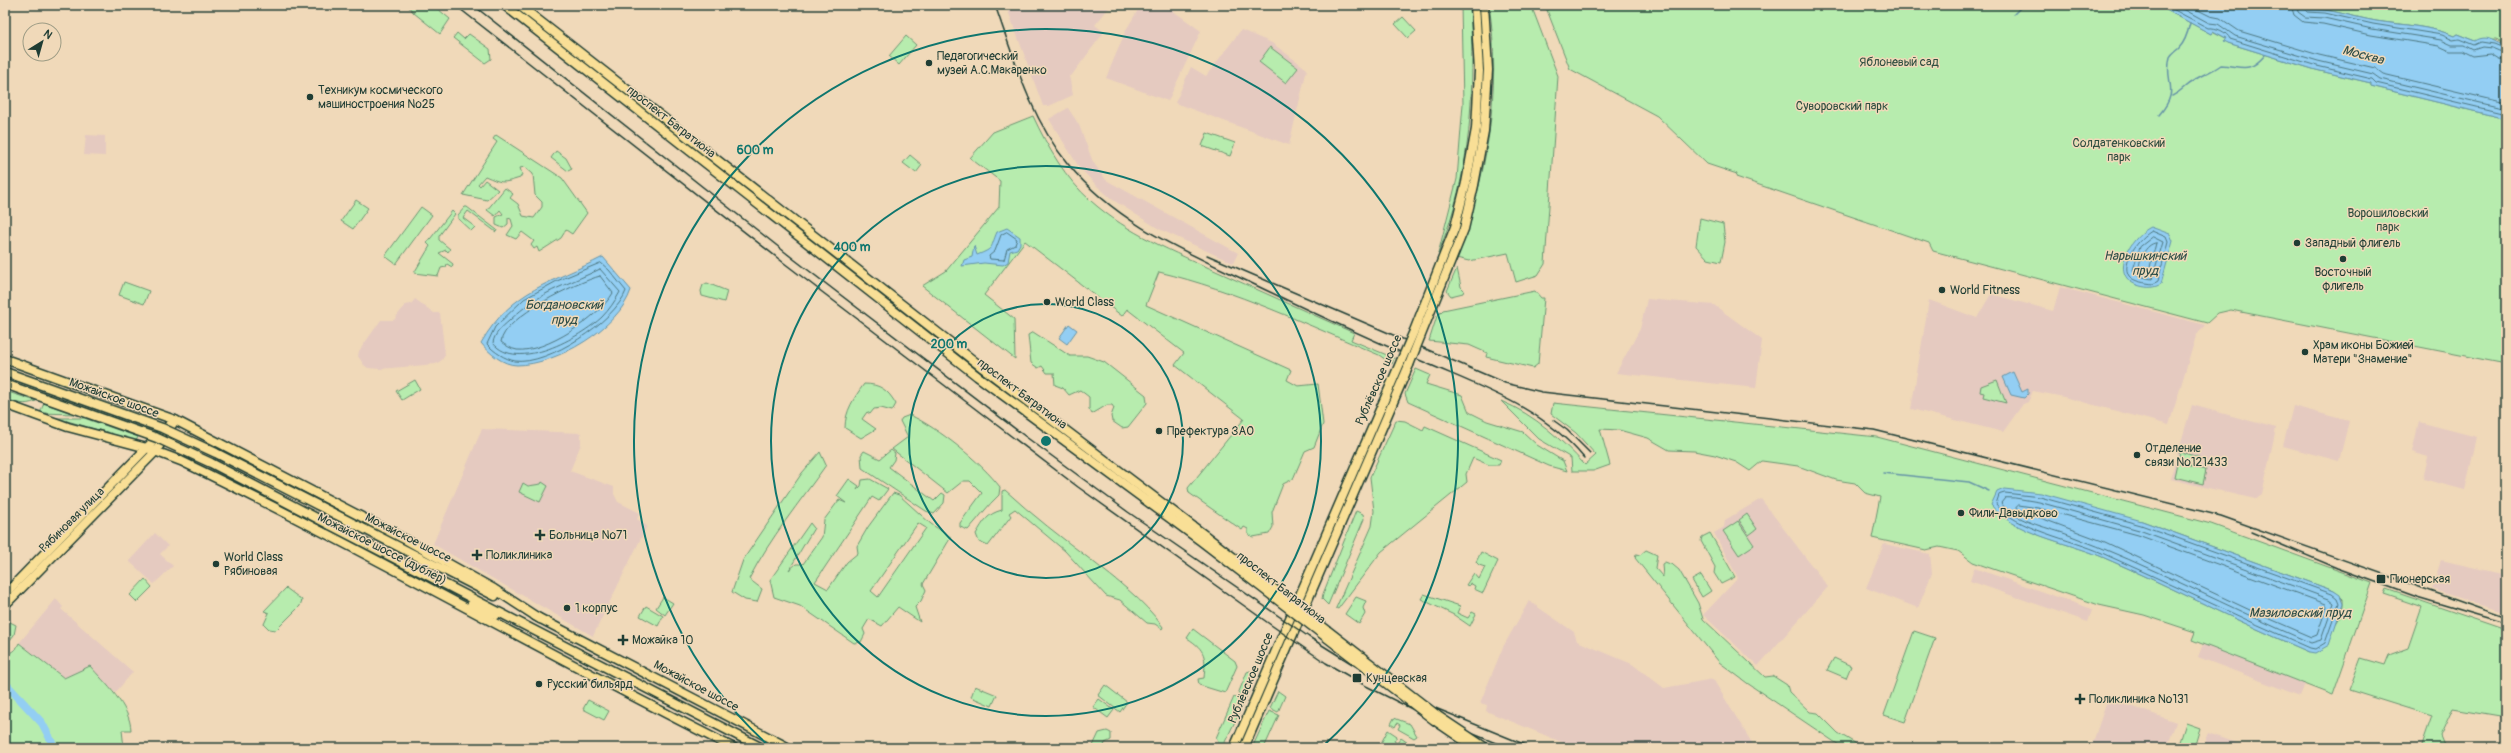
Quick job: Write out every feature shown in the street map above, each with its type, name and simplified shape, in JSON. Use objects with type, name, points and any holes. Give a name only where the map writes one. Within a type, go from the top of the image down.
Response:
[{"type":"main road","name":"проспект Багратиона","points":[[504,5],[977,376],[1201,541],[1434,720],[1475,748]]},
{"type":"main road","name":"проспект Багратиона","points":[[518,5],[983,368],[1207,537],[1438,716],[1486,748]]},
{"type":"main road","name":"Рублёвское шоссе","points":[[1244,748],[1405,363],[1452,234],[1466,183],[1476,129],[1479,71],[1475,5]]},
{"type":"main road","name":"Рублёвское шоссе","points":[[1417,333],[1464,229],[1474,185],[1484,130],[1488,70],[1484,5]]},
{"type":"main road","name":"Можайское шоссе (дублёр)","points":[[5,359],[175,420],[253,459],[408,541],[494,589],[540,619]]},
{"type":"main road","name":"Рублёвское шоссе","points":[[1234,748],[1405,363]]},
{"type":"main road","name":"Можайское шоссе","points":[[5,372],[168,430],[335,514],[789,748]]},
{"type":"main road","name":"Можайское шоссе","points":[[5,384],[157,438],[211,463],[762,748]]},
{"type":"main road","name":"Можайское шоссе (дублёр)","points":[[5,404],[68,427],[156,451],[237,488],[734,748]]},
{"type":"main road","name":"Рябиновая улица","points":[[5,594],[175,420]]},
{"type":"main road","name":"Рябиновая улица","points":[[5,605],[156,451],[175,420]]},
{"type":"main road","points":[[237,488],[231,479],[233,466],[244,459],[253,459]]},
{"type":"main road","points":[[442,594],[533,629]]},
{"type":"shaded area","points":[[1006,5],[1111,5],[1095,25],[1104,32],[1072,75],[1069,76],[1073,95],[1049,106],[1043,106]]},
{"type":"shaded area","points":[[1141,5],[1165,5],[1201,31],[1168,101],[1106,78],[1126,30]]},
{"type":"shaded area","points":[[1241,30],[1272,43],[1307,69],[1289,145],[1175,103],[1191,67],[1206,76]]},
{"type":"shaded area","points":[[1068,108],[1079,125],[1093,162],[1106,180],[1238,253],[1233,263],[1159,229],[1113,200],[1096,185],[1079,167],[1049,119]]},
{"type":"shaded area","points":[[86,135],[105,136],[105,156],[84,155]]},
{"type":"shaded area","points":[[2060,287],[2205,325],[2196,336],[2169,425],[2064,397],[2033,391],[2028,402],[2023,404],[2003,432],[1911,409],[1929,300],[1977,318],[1991,294],[2053,311]]},
{"type":"shaded area","points":[[415,299],[434,313],[440,313],[445,355],[442,360],[436,364],[380,369],[368,368],[358,356],[359,351],[381,320],[394,320],[405,305],[411,304]]},
{"type":"shaded area","points":[[1647,299],[1714,305],[1762,340],[1756,388],[1616,373],[1640,329]]},
{"type":"shaded area","points":[[2192,405],[2276,428],[2262,494],[2255,499],[2170,479]]},
{"type":"shaded area","points":[[2293,406],[2349,421],[2339,461],[2283,446]]},
{"type":"shaded area","points":[[2419,422],[2477,437],[2465,490],[2423,479],[2428,457],[2412,452]]},
{"type":"shaded area","name":"Больница №71","points":[[482,429],[581,433],[581,444],[570,471],[614,487],[614,494],[618,502],[640,513],[637,519],[647,526],[593,636],[433,544]]},
{"type":"shaded area","points":[[1761,499],[1828,587],[1758,666],[1703,615],[1738,578],[1714,533],[1724,527],[1725,520]]},
{"type":"shaded area","points":[[155,533],[168,546],[160,554],[173,566],[154,584],[129,561]]},
{"type":"shaded area","points":[[1884,544],[1930,554],[1932,573],[1918,608],[1866,588]]},
{"type":"shaded area","points":[[2441,560],[2506,575],[2506,613],[2432,589]]},
{"type":"shaded area","points":[[1974,568],[2092,609],[2088,622],[1970,581]]},
{"type":"shaded area","points":[[56,599],[63,607],[61,609],[133,672],[115,693],[90,667],[64,678],[19,643]]},
{"type":"shaded area","points":[[1529,601],[1574,632],[1577,641],[1632,664],[1664,688],[1713,679],[1755,748],[1576,748],[1486,711],[1487,705],[1480,703],[1503,647]]},
{"type":"shaded area","points":[[2203,644],[2305,684],[2300,696],[2198,657]]},
{"type":"shaded area","points":[[2108,698],[2176,722],[2167,748],[2091,748]]},
{"type":"shaded area","points":[[2208,733],[2251,748],[2202,748]]},
{"type":"green space","points":[[407,5],[433,5],[450,19],[440,34],[414,13]]},
{"type":"green space","points":[[1461,5],[1470,5],[1472,69],[1469,131],[1458,192],[1438,254],[1457,179],[1463,104]]},
{"type":"green space","points":[[1489,5],[1531,5],[1558,76],[1545,264],[1538,275],[1516,282],[1508,253],[1469,261],[1456,258],[1476,197],[1489,133],[1494,69],[1493,37]]},
{"type":"green space","points":[[1545,5],[2157,5],[2211,34],[2212,31],[2226,38],[2228,43],[2316,70],[2371,83],[2371,86],[2506,119],[2506,364],[2231,310],[2218,313],[2207,323],[1933,251],[1929,243],[1736,177],[1737,174],[1707,164],[1657,116],[1570,69]]},
{"type":"green space","points":[[2304,5],[2506,5],[2506,45],[2496,40],[2475,41],[2457,34],[2454,36],[2426,28],[2376,21],[2333,11],[2307,8]]},
{"type":"green space","points":[[1403,17],[1416,31],[1408,38],[1395,24]]},
{"type":"green space","points":[[457,33],[464,39],[469,34],[490,49],[491,59],[485,63],[453,38]]},
{"type":"green space","points":[[906,36],[916,45],[899,65],[889,56]]},
{"type":"green space","points":[[1270,47],[1298,68],[1286,83],[1259,62]]},
{"type":"green space","points":[[1033,116],[1051,151],[1073,183],[1105,213],[1136,233],[1168,249],[1354,333],[1351,340],[1394,358],[1392,364],[1379,355],[1271,309],[1215,288],[1159,272],[1146,305],[1291,370],[1287,380],[1298,386],[1318,384],[1323,424],[1314,447],[1305,451],[1293,479],[1283,484],[1272,512],[1273,527],[1269,534],[1253,537],[1248,534],[1248,529],[1244,527],[1242,530],[1189,493],[1188,488],[1244,419],[1175,365],[1184,353],[1127,309],[1122,316],[1025,241],[984,295],[1014,319],[1015,359],[922,286],[946,271],[999,207],[1000,181],[970,158],[993,132]]},
{"type":"green space","points":[[1207,133],[1235,143],[1230,156],[1202,146]]},
{"type":"green space","points":[[496,135],[562,178],[587,213],[572,234],[566,230],[561,238],[539,252],[537,247],[534,249],[531,245],[534,241],[522,232],[516,239],[507,235],[513,226],[511,219],[508,218],[508,224],[503,228],[496,225],[496,217],[503,214],[500,210],[495,216],[487,210],[505,188],[513,194],[510,198],[518,204],[523,216],[534,218],[542,207],[542,202],[535,195],[533,174],[525,167],[520,168],[522,174],[520,178],[505,182],[485,176],[478,184],[480,186],[485,180],[498,190],[487,200],[463,195],[497,142],[493,139]]},
{"type":"green space","points":[[556,151],[566,158],[572,169],[568,171],[551,158]]},
{"type":"green space","points":[[910,155],[922,165],[916,173],[903,163]]},
{"type":"green space","points":[[356,200],[368,208],[353,229],[341,221]]},
{"type":"green space","points":[[421,207],[432,215],[396,264],[385,256]]},
{"type":"green space","points":[[465,207],[497,230],[496,232],[468,211],[463,218],[475,227],[471,231],[458,219],[458,215]]},
{"type":"green space","points":[[452,211],[455,214],[439,236],[439,240],[450,249],[448,252],[446,250],[439,253],[453,264],[452,267],[447,264],[446,267],[441,268],[438,276],[414,273],[430,246],[427,243]]},
{"type":"green space","points":[[1700,218],[1723,224],[1725,242],[1721,262],[1708,259],[1696,246]]},
{"type":"green space","points":[[1457,268],[1461,287],[1464,290],[1463,293],[1451,296],[1447,291]]},
{"type":"green space","points":[[124,282],[149,291],[144,304],[119,295]]},
{"type":"green space","points":[[707,283],[727,291],[724,302],[702,296],[701,291],[703,285]]},
{"type":"green space","points":[[1535,291],[1541,298],[1544,298],[1538,364],[1533,368],[1486,357],[1487,353],[1469,345],[1429,341],[1437,316],[1443,310]]},
{"type":"green space","points":[[1033,332],[1070,356],[1087,356],[1104,362],[1146,395],[1147,403],[1128,427],[1122,428],[1112,421],[1111,416],[1114,408],[1112,405],[1107,405],[1092,414],[1089,409],[1089,397],[1080,390],[1069,395],[1063,388],[1055,385],[1054,373],[1047,373],[1042,366],[1038,368],[1031,363],[1028,335]]},
{"type":"green space","points":[[1416,369],[1430,375],[1426,384],[1462,395],[1469,412],[1487,421],[1523,432],[1537,445],[1563,461],[1567,471],[1549,466],[1408,402],[1405,394]]},
{"type":"green space","points":[[415,380],[420,389],[402,400],[396,391]]},
{"type":"green space","points":[[1997,380],[2006,403],[1983,397],[1984,393],[1980,392],[1981,386]]},
{"type":"green space","points":[[864,384],[875,385],[883,389],[890,395],[896,404],[892,411],[881,408],[874,409],[870,414],[867,412],[862,419],[876,429],[861,438],[845,428],[845,422],[848,410]]},
{"type":"green space","points":[[5,391],[36,401],[24,404],[17,403],[5,399]]},
{"type":"green space","points":[[1501,401],[1525,413],[1547,428],[1585,465],[1596,455],[1576,433],[1551,414],[1553,403],[1877,437],[2211,524],[2372,583],[2333,695],[2192,640],[2195,632],[2144,615],[2099,605],[1990,568],[1973,562],[1958,551],[1939,547],[1926,550],[1872,538],[1880,497],[1865,493],[1855,483],[1836,480],[1798,466],[1762,461],[1750,471],[1736,462],[1715,455],[1694,451],[1669,450],[1648,438],[1619,430],[1600,429],[1610,465],[1593,471],[1572,471],[1571,458],[1539,439]],"holes":[[[1992,505],[2142,521],[2334,591],[2343,599],[2341,615],[2327,635],[2309,652],[2256,629],[2152,579],[2100,556],[2027,530],[2002,515]]]},
{"type":"green space","points":[[44,403],[74,414],[40,413]]},
{"type":"green space","points":[[910,415],[933,428],[958,446],[982,467],[1000,487],[999,495],[968,530],[960,527],[960,523],[982,493],[970,481],[963,481],[948,493],[892,449],[908,437],[900,421],[902,418]]},
{"type":"green space","points":[[57,418],[84,418],[138,437],[136,441]]},
{"type":"green space","points":[[1396,420],[1405,421],[1423,430],[1425,426],[1501,460],[1499,465],[1489,465],[1473,458],[1466,474],[1467,482],[1381,552],[1338,609],[1336,608],[1372,526],[1374,511],[1370,477]]},
{"type":"green space","points":[[891,450],[895,453],[894,460],[889,467],[934,501],[942,493],[945,495],[944,503],[934,514],[926,511],[862,468],[861,455],[864,451],[880,459]]},
{"type":"green space","points":[[820,452],[826,465],[766,549],[749,579],[762,589],[757,602],[745,600],[732,592],[743,560],[802,473]]},
{"type":"green space","points":[[2180,452],[2199,457],[2197,467],[2177,462]]},
{"type":"green space","points":[[2177,463],[2206,470],[2203,484],[2174,477]]},
{"type":"green space","points":[[849,479],[859,486],[857,490],[861,486],[862,480],[870,479],[888,489],[879,501],[872,497],[815,582],[828,589],[847,562],[858,553],[857,546],[868,527],[893,493],[899,495],[931,524],[951,537],[923,584],[926,590],[921,601],[915,607],[920,622],[898,607],[882,626],[869,619],[863,629],[865,634],[861,642],[854,643],[800,606],[774,597],[770,580],[810,523],[814,528],[789,570],[796,564],[803,564],[822,537],[824,520],[839,500],[846,503],[837,496]],"holes":[[[918,523],[926,528],[878,597],[871,591]]]},
{"type":"green space","points":[[542,482],[548,486],[540,502],[519,492],[523,483],[528,486],[541,484]]},
{"type":"green space","points":[[1005,490],[1047,526],[1129,591],[1155,617],[1163,627],[1162,629],[1155,624],[1147,623],[1120,600],[1106,596],[1065,551],[1015,509],[1009,513],[1011,516],[988,546],[979,542],[976,534],[984,522],[989,516],[1002,510],[1002,491]]},
{"type":"green space","points":[[1356,511],[1363,514],[1364,519],[1328,605],[1322,599],[1323,594]]},
{"type":"green space","points":[[1747,514],[1757,529],[1749,535],[1739,520]]},
{"type":"green space","points":[[1738,521],[1754,545],[1739,555],[1723,531]]},
{"type":"green space","points":[[1710,533],[1735,577],[1721,584],[1714,573],[1715,567],[1701,541],[1702,537]]},
{"type":"green space","points":[[1646,550],[1657,555],[1655,568],[1663,577],[1662,564],[1665,562],[1673,565],[1679,570],[1698,603],[1703,619],[1765,677],[1773,676],[1787,685],[1789,692],[1810,712],[1818,713],[1838,733],[1855,743],[1857,748],[1845,748],[1839,745],[1747,683],[1719,662],[1635,558],[1636,554],[1640,555]]},
{"type":"green space","points":[[1481,552],[1498,561],[1483,593],[1474,589],[1475,586],[1470,583],[1469,586],[1466,585],[1474,573],[1479,579],[1485,567],[1476,562]]},
{"type":"green space","points":[[1701,575],[1711,591],[1702,597],[1692,580]]},
{"type":"green space","points":[[145,579],[152,587],[137,602],[130,595]]},
{"type":"green space","points":[[286,588],[302,600],[300,606],[276,630],[269,629],[264,624],[269,613],[264,611]]},
{"type":"green space","points":[[2386,589],[2506,630],[2506,717],[2453,708],[2440,736],[2445,748],[2421,748],[2432,716],[2349,690],[2361,658],[2385,665],[2389,655],[2408,648],[2422,607],[2384,594]]},
{"type":"green space","points":[[1424,594],[1460,606],[1457,613],[1468,618],[1472,612],[1476,614],[1470,626],[1454,615],[1421,599]]},
{"type":"green space","points":[[663,597],[673,603],[665,615],[656,608]]},
{"type":"green space","points":[[1356,597],[1366,601],[1363,608],[1365,614],[1359,624],[1345,614]]},
{"type":"green space","points":[[646,606],[663,616],[658,626],[640,616]]},
{"type":"green space","points":[[8,621],[16,625],[14,635],[5,646],[5,624]]},
{"type":"green space","points":[[1193,629],[1235,661],[1237,666],[1225,693],[1199,685],[1198,679],[1204,678],[1205,659],[1198,646],[1187,638]]},
{"type":"green space","points":[[1914,631],[1935,638],[1905,722],[1884,715]]},
{"type":"green space","points":[[19,643],[64,678],[90,666],[116,695],[130,721],[131,730],[122,730],[124,748],[5,748],[5,656],[16,649]]},
{"type":"green space","points":[[1834,658],[1851,666],[1846,678],[1827,670]]},
{"type":"green space","points":[[1250,671],[1256,674],[1246,698],[1238,694],[1247,672]]},
{"type":"green space","points":[[1105,685],[1127,702],[1120,712],[1098,695]]},
{"type":"green space","points":[[975,686],[997,695],[992,706],[971,697]]},
{"type":"green space","points":[[1278,691],[1285,696],[1278,712],[1270,708]]},
{"type":"green space","points":[[1234,697],[1245,701],[1223,746],[1219,744],[1216,738]]},
{"type":"green space","points":[[1099,699],[1114,710],[1108,718],[1093,707]]},
{"type":"green space","points":[[588,700],[609,711],[604,720],[583,709]]},
{"type":"green space","points":[[1269,711],[1279,715],[1264,748],[1252,748]]},
{"type":"green space","points":[[1394,718],[1410,724],[1417,736],[1414,738],[1398,729],[1400,725],[1397,723],[1395,727],[1391,724]]},
{"type":"green space","points":[[2186,723],[2200,728],[2194,748],[2178,748]]},
{"type":"green space","points":[[1388,730],[1397,736],[1394,741],[1397,743],[1401,738],[1415,748],[1388,748],[1389,745],[1381,743]]},
{"type":"green space","points":[[1107,731],[1111,733],[1111,740],[1105,743],[1103,748],[1092,748],[1099,733]]},
{"type":"water","name":"Москва","points":[[2157,5],[2304,5],[2307,8],[2333,11],[2376,21],[2426,28],[2454,36],[2457,34],[2475,41],[2488,38],[2506,45],[2506,119],[2371,86],[2371,83],[2316,70],[2228,43],[2224,41],[2226,38],[2213,31],[2211,34]]},
{"type":"water","name":"Нарышкинский пруд","points":[[2151,227],[2170,234],[2173,241],[2161,284],[2148,287],[2140,286],[2130,281],[2125,274],[2123,266],[2125,257],[2136,239]]},
{"type":"water","points":[[1007,228],[1020,237],[1020,244],[1017,249],[1010,251],[1008,262],[1003,265],[984,263],[962,266],[964,260],[972,257],[974,246],[977,255],[987,251],[991,247],[997,232]]},
{"type":"water","name":"Богдановский пруд","points":[[603,257],[631,290],[624,304],[614,318],[584,342],[550,359],[517,365],[507,363],[497,358],[481,343],[493,325],[506,310],[520,299],[550,281]]},
{"type":"water","points":[[1069,324],[1077,330],[1067,344],[1059,338]]},
{"type":"water","points":[[2013,372],[2022,392],[2028,389],[2028,394],[2024,398],[2011,395],[2003,377]]},
{"type":"water","name":"Мазиловский пруд","points":[[2004,489],[2041,493],[2142,521],[2334,591],[2340,595],[2343,603],[2329,645],[2315,653],[2309,652],[2256,629],[2152,579],[2100,556],[2027,530],[2001,515],[1991,505],[1997,492]]},
{"type":"waterway","points":[[2014,14],[2023,5]]},
{"type":"waterway","points":[[2159,115],[2166,106],[2171,92],[2168,66],[2170,57],[2183,43],[2190,23]]},
{"type":"waterway","points":[[2172,96],[2196,79],[2221,65],[2245,68],[2250,67],[2265,55]]},
{"type":"waterway","points":[[1883,473],[1969,482],[1989,491]]},
{"type":"waterway","points":[[5,683],[42,723],[55,748]]},
{"type":"railway","points":[[455,5],[784,263],[1078,487],[1271,625],[1326,663],[1366,686],[1414,710],[1508,748]]},
{"type":"railway","points":[[473,5],[795,260],[1026,437],[1128,512],[1309,637],[1370,675],[1428,705],[1533,748]]},
{"type":"railway","points":[[995,5],[1025,88],[1044,128],[1068,164],[1087,185],[1107,203],[1151,233],[1199,258],[1337,324],[1469,381],[1511,401],[1550,426],[1568,441],[1584,458]]},
{"type":"railway","points":[[1207,255],[1505,383],[1542,392],[1874,430],[2221,516],[2506,618]]},
{"type":"railway","points":[[1553,420],[1567,430],[1590,453]]},
{"type":"railway","points":[[2251,532],[2337,568],[2417,597],[2501,622]]},
{"type":"place","name":"Педагогический музей А.С.Макаренко","points":[[929,63]]},
{"type":"place","name":"Техникум космического машиностроения №25","points":[[310,97]]},
{"type":"place","name":"Западный флигель","points":[[2297,243]]},
{"type":"place","name":"Восточный флигель","points":[[2343,259]]},
{"type":"place","name":"World Fitness","points":[[1942,290]]},
{"type":"place","name":"World Class","points":[[1047,302]]},
{"type":"place","name":"Храм иконы Божией Матери \"Знамение\"","points":[[2305,352]]},
{"type":"place","name":"Префектура ЗАО","points":[[1159,431]]},
{"type":"place","name":"Отделение связи №121433","points":[[2137,455]]},
{"type":"place","name":"Фили-Давыдково","points":[[1961,513]]},
{"type":"place","name":"Больница №71","points":[[540,535]]},
{"type":"place","name":"Поликлиника","points":[[477,555]]},
{"type":"place","name":"World Class Рябиновая","points":[[216,564]]},
{"type":"place","name":"Пионерская","points":[[2381,579]]},
{"type":"place","name":"1 корпус","points":[[567,608]]},
{"type":"place","name":"Можайка 10","points":[[623,640]]},
{"type":"place","name":"Кунцевская","points":[[1357,678]]},
{"type":"place","name":"Русский бильярд","points":[[539,684]]},
{"type":"place","name":"Поликлиника №131","points":[[2080,699]]},
{"type":"park label","name":"Яблоневый сад","points":[[1899,62]]},
{"type":"park label","name":"Суворовский парк","points":[[1842,106]]},
{"type":"park label","name":"Солдатенковский парк","points":[[2119,150]]},
{"type":"park label","name":"Ворошиловский парк","points":[[2388,220]]}]
